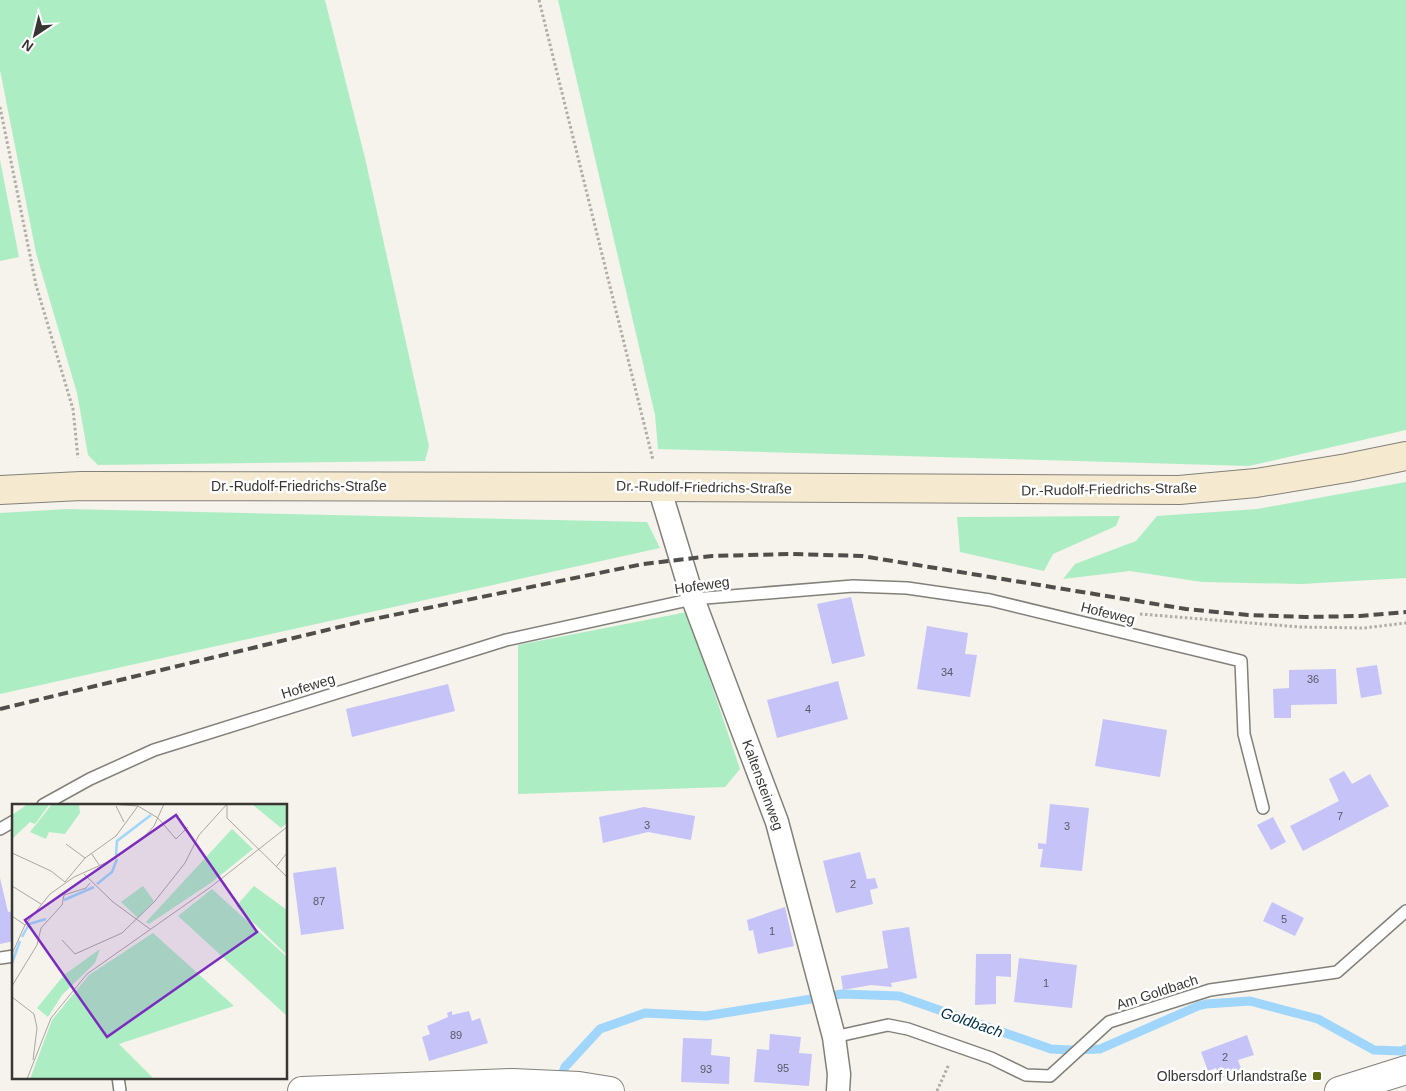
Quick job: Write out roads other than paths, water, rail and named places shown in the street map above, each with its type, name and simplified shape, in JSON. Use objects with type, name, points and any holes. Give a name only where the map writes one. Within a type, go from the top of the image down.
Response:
[{"type":"main road","name":"Dr.-Rudolf-Friedrichs-Straße","points":[[0,490],[81,486],[1179,490],[1256,483],[1406,456]]},
{"type":"street","name":"Kaltensteinweg","points":[[659,487],[693,600],[778,822],[834,1037],[839,1074],[838,1091]]},
{"type":"street","points":[[1339,1091],[1406,1070]]},
{"type":"street","points":[[302,1091],[512,1083],[579,1086],[610,1091]]},
{"type":"lane","name":"Hofeweg","points":[[45,804],[90,779],[154,750],[506,640],[693,600],[853,586],[907,588],[990,600],[1241,661],[1244,734],[1263,808]]},
{"type":"lane","points":[[0,829],[12,822]]},
{"type":"lane","name":"Am Goldbach","points":[[834,1037],[888,1025],[908,1029],[991,1058],[1026,1075],[1050,1076],[1109,1022],[1210,990],[1337,972],[1406,911]]},
{"type":"lane","points":[[118,1078],[120,1091]]},
{"type":"waterway","name":"Goldbach","points":[[559,1082],[565,1067],[600,1029],[645,1013],[706,1016],[842,994],[899,996],[1051,1049],[1100,1049],[1198,1006],[1250,1001],[1318,1019],[1374,1050],[1402,1051],[1406,1049]]},
{"type":"railway","points":[[0,709],[364,621],[643,564],[712,556],[790,554],[862,556],[1186,609],[1248,615],[1360,616],[1406,612]]},
{"type":"place","name":"Olbersdorf Urlandstraße","points":[[1317,1076]]}]
